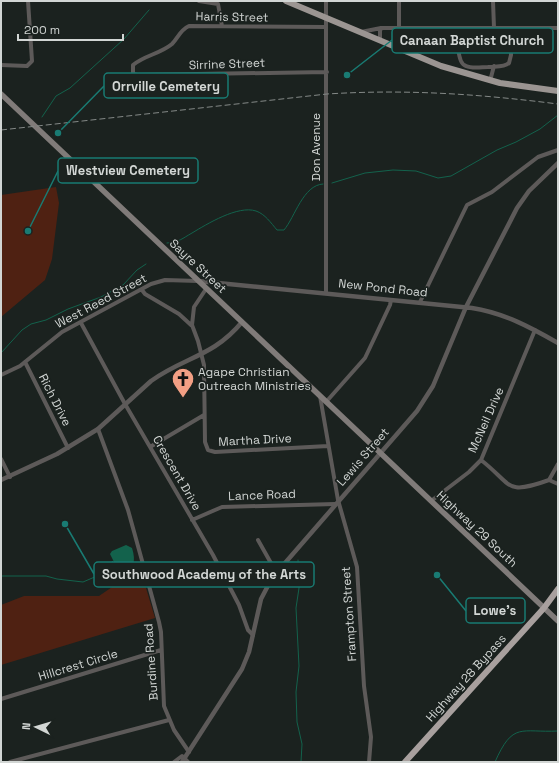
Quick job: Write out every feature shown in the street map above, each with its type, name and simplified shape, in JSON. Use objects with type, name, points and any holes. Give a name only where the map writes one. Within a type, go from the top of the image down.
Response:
[{"type":"highway","name":"Highway 28 Bypass","points":[[405,762],[544,608],[558,589]]},
{"type":"main road","points":[[286,1],[441,66],[490,81],[558,91]]},
{"type":"main road","name":"Sayre Street","points":[[1,94],[380,453]]},
{"type":"main road","name":"Highway 29 South","points":[[380,453],[558,621]]},
{"type":"street","points":[[1,65],[27,66],[32,61],[28,1]]},
{"type":"street","points":[[199,1],[218,4],[222,26]]},
{"type":"street","name":"Don Avenue","points":[[326,1],[326,293]]},
{"type":"street","points":[[399,28],[400,1]]},
{"type":"street","points":[[493,1],[494,28]]},
{"type":"street","name":"Harris Street","points":[[132,69],[133,65],[140,59],[164,50],[173,43],[185,28],[189,26],[325,27]]},
{"type":"street","points":[[380,40],[381,28]]},
{"type":"street","points":[[360,32],[381,28],[558,28]]},
{"type":"street","points":[[459,28],[458,48],[462,64],[472,67],[507,65],[511,59],[510,28]]},
{"type":"street","points":[[490,81],[494,66]]},
{"type":"street","name":"Sirrine Street","points":[[132,69],[133,74],[144,75],[326,72]]},
{"type":"street","points":[[420,302],[467,205],[492,192],[538,157],[558,150]]},
{"type":"street","name":"Lewis Street","points":[[185,761],[189,752],[242,669],[249,652],[261,598],[276,572],[380,453],[429,393],[466,307],[517,208],[532,187],[558,163]]},
{"type":"street","name":"West Reed Street","points":[[1,375],[25,362],[62,332],[151,284],[165,280],[198,281]]},
{"type":"street","name":"New Pond Road","points":[[198,281],[466,307],[502,314],[558,343]]},
{"type":"street","name":"Martha Drive","points":[[206,289],[194,308],[192,325],[202,355],[204,371],[205,442],[208,450],[213,452],[328,446]]},
{"type":"street","points":[[142,290],[145,294],[179,314],[192,325]]},
{"type":"street","points":[[326,402],[365,358],[391,300]]},
{"type":"street","points":[[1,480],[68,448],[98,429],[161,374],[202,355],[227,338],[242,322]]},
{"type":"street","name":"Crescent Drive","points":[[81,323],[125,404],[233,593],[248,630],[253,635]]},
{"type":"street","name":"McNeil Drive","points":[[431,501],[469,472],[481,460],[535,330]]},
{"type":"street","name":"Rich Drive","points":[[25,362],[68,448]]},
{"type":"street","name":"Frampton Street","points":[[320,396],[337,502],[357,567],[364,686],[371,737],[369,762]]},
{"type":"street","points":[[150,447],[204,415]]},
{"type":"street","name":"Burdine Road","points":[[98,429],[128,510],[159,622],[163,698],[169,720],[189,752]]},
{"type":"street","points":[[1,459],[10,476]]},
{"type":"street","points":[[481,460],[513,487],[524,488],[549,480],[558,484]]},
{"type":"street","points":[[549,480],[558,464]]},
{"type":"street","name":"Lance Road","points":[[192,520],[222,507],[337,502]]},
{"type":"street","points":[[258,540],[276,572]]},
{"type":"street","name":"Hillcrest Circle","points":[[1,699],[161,650]]},
{"type":"street","points":[[10,762],[169,720]]},
{"type":"street","points":[[174,762],[182,756],[185,761]]},
{"type":"shaded area","points":[[56,187],[59,203],[52,259],[45,280],[1,317],[1,195]]},
{"type":"shaded area","points":[[126,545],[132,548],[134,561],[132,567],[124,577],[119,572],[110,554],[112,551]]},
{"type":"shaded area","points":[[140,568],[155,618],[1,665],[1,605],[24,596],[99,596]]},
{"type":"waterway","points":[[42,117],[56,96],[70,88],[124,39],[149,10]]},
{"type":"waterway","points":[[332,183],[365,173],[393,170],[416,171],[438,178],[451,176],[497,150],[540,129],[558,115]]},
{"type":"waterway","points":[[167,243],[177,241],[223,216],[249,210],[262,214],[277,230],[284,230],[300,202],[310,190],[323,184]]},
{"type":"waterway","points":[[1,353],[22,330],[31,324],[46,320],[68,309],[101,297],[123,285],[137,270],[146,264]]},
{"type":"waterway","points":[[298,560],[299,588],[296,608],[299,666],[296,692],[297,722],[302,744],[301,762]]},
{"type":"waterway","points":[[1,576],[46,576],[57,579],[83,582],[97,576],[113,561]]},
{"type":"waterway","points":[[495,762],[507,740],[519,732],[558,731]]},
{"type":"railway","points":[[1,130],[327,94],[385,92],[442,93],[558,104]]},
{"type":"place","name":"Canaan Baptist Church","points":[[347,75]]},
{"type":"place","name":"Orrville Cemetery","points":[[58,133]]},
{"type":"place","name":"Westview Cemetery","points":[[28,231]]},
{"type":"place","name":"Agape Christian Outreach Ministries","points":[[183,398]]},
{"type":"place","name":"Southwood Academy of the Arts","points":[[65,524]]},
{"type":"place","name":"Lowe's","points":[[437,575]]}]
